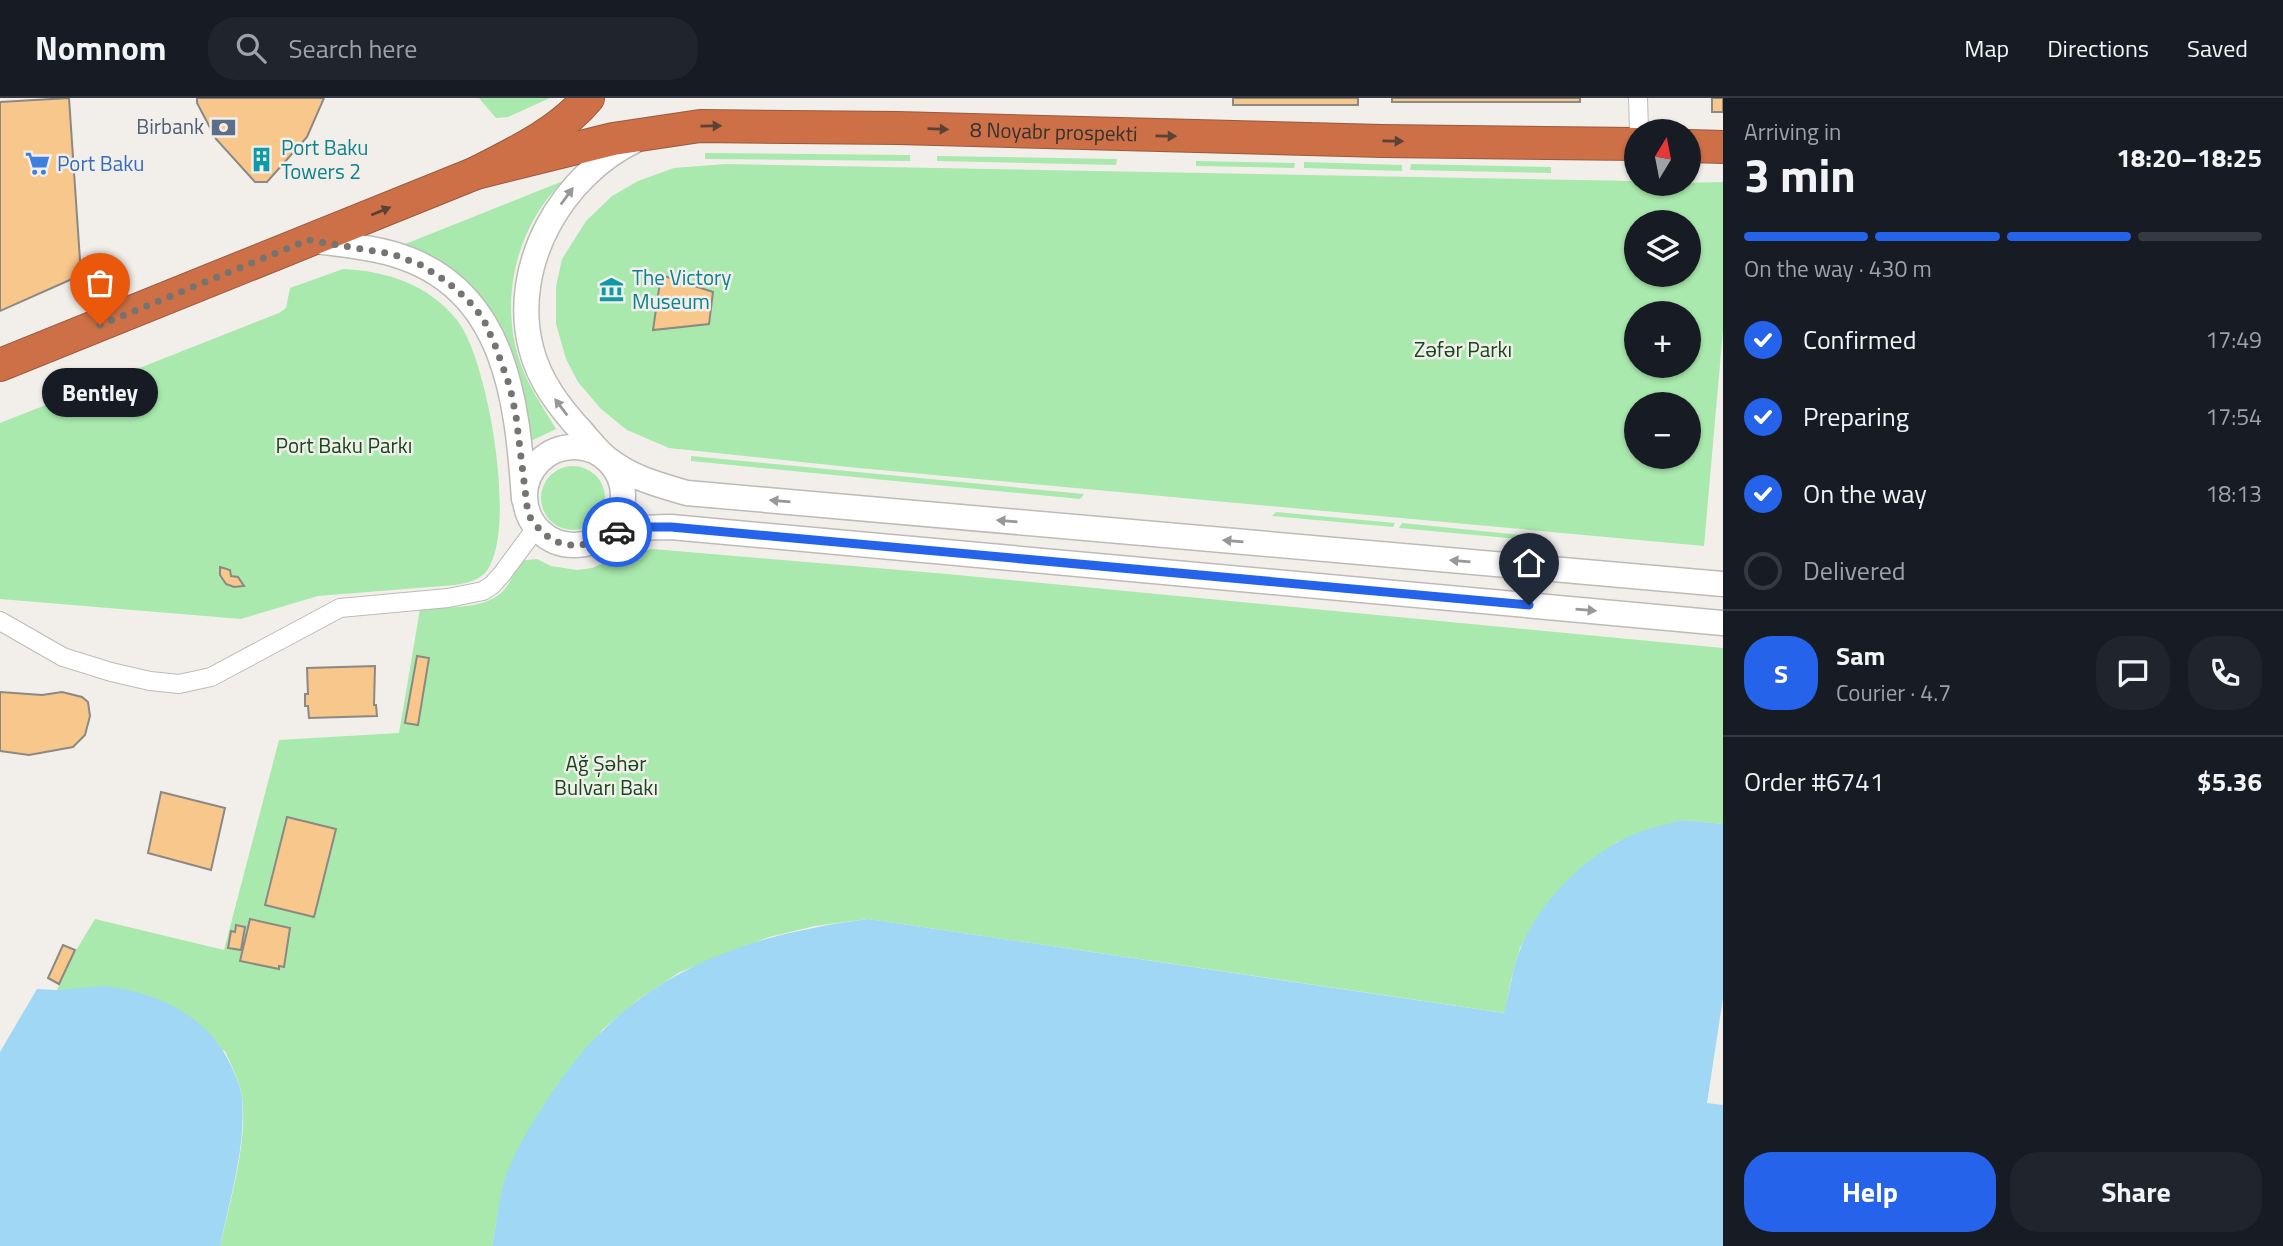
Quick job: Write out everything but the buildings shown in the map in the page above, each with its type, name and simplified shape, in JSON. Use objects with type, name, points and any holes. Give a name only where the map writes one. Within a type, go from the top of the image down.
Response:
[{"type":"highway","points":[[0,365],[476,173],[524,147],[567,118],[588,98]]},
{"type":"highway","name":"8 Noyabr prospekti","points":[[476,173],[581,146],[660,131],[700,127],[1624,145]]},
{"type":"highway","points":[[1701,146],[1723,147]]},
{"type":"main road","points":[[594,542],[618,520],[623,504],[623,487],[617,471],[559,404],[538,367],[528,328],[530,283],[537,251],[546,229],[566,195],[605,159],[625,146],[660,131]]},
{"type":"main road","points":[[308,240],[392,254],[421,265],[446,281],[467,299],[483,318],[510,387],[528,514],[536,528],[548,538],[562,544],[578,546],[627,530],[671,527],[1723,623]]},
{"type":"main road","points":[[524,499],[526,483],[533,468],[545,456],[559,449],[576,447],[592,450],[632,475],[656,485],[687,493],[1723,584]]},
{"type":"street","points":[[1638,98],[1639,119]]},
{"type":"street","points":[[0,621],[76,662],[150,681],[189,683],[211,677],[340,608],[447,598],[483,591],[502,574],[536,528]]},
{"type":"green space","points":[[479,98],[550,98],[508,117],[496,118]]},
{"type":"green space","points":[[705,153],[910,155],[910,161],[705,159]]},
{"type":"green space","points":[[937,156],[1117,159],[1116,165],[937,161]]},
{"type":"green space","points":[[1196,161],[1295,163],[1294,168],[1196,166]]},
{"type":"green space","points":[[1304,162],[1402,165],[1402,171],[1304,168]]},
{"type":"green space","name":"Zəfər Parkı","points":[[725,164],[1624,181],[1624,196],[1701,196],[1701,183],[1723,182],[1723,330],[1704,546],[669,448],[627,430],[601,409],[578,382],[566,359],[556,324],[556,287],[562,259],[586,221],[612,196],[638,181],[674,168]]},
{"type":"green space","points":[[1411,164],[1551,167],[1551,173],[1410,170]]},
{"type":"green space","points":[[563,181],[547,199],[523,242],[512,290],[511,314],[520,362],[531,388],[556,429],[531,441],[519,380],[505,339],[485,302],[458,274],[405,244]]},
{"type":"green space","name":"Port Baku Parkı","points":[[343,269],[375,273],[420,289],[446,308],[457,320],[468,340],[488,407],[499,486],[499,523],[495,553],[485,573],[475,580],[455,585],[318,596],[241,619],[0,599],[0,423],[279,313],[286,308],[290,288]]},
{"type":"green space","points":[[691,456],[1084,494],[1080,499],[691,461]]},
{"type":"green space","points":[[573,466],[596,475],[605,498],[596,521],[573,530],[550,521],[541,498],[550,475]]},
{"type":"green space","points":[[1276,512],[1395,523],[1393,527],[1272,516]]},
{"type":"green space","points":[[1402,523],[1531,536],[1530,540],[1399,528]]},
{"type":"green space","name":"Ağ Şəhər Bulvarı Bakı","points":[[653,549],[947,574],[1723,648],[1723,824],[1683,820],[1617,842],[1578,872],[1538,917],[1520,948],[1505,1013],[868,919],[815,926],[769,937],[680,972],[639,999],[602,1030],[503,1186],[492,1246],[220,1246],[237,1172],[242,1133],[242,1097],[237,1080],[225,1051],[57,990],[72,957],[95,919],[224,950],[279,740],[399,733],[420,609],[467,606],[493,598],[504,590],[512,578],[517,561],[537,559],[551,566],[577,570],[592,568],[625,554]]},
{"type":"water","points":[[1683,820],[1723,824],[1723,1246],[492,1246],[502,1189],[515,1155],[539,1113],[575,1061],[609,1025],[645,995],[684,972],[725,953],[770,938],[868,919],[1504,1013],[1515,965],[1527,934],[1559,889],[1587,863],[1616,843],[1640,832]]},
{"type":"water","points":[[104,986],[143,994],[180,1010],[210,1034],[232,1068],[242,1098],[242,1135],[220,1246],[0,1246],[0,1052],[37,989]]},
{"type":"pier","points":[[1723,998],[1723,1105],[1707,1103]]},
{"type":"way so far","points":[[100,325],[308,240],[392,254],[421,265],[467,299],[483,318],[495,345],[510,387],[520,444],[524,499],[536,528],[548,538],[562,544],[578,546],[617,532]]},
{"type":"place","name":"Birbank","points":[[224,127]]},
{"type":"place","name":"Port Baku Towers 2","points":[[261,160]]},
{"type":"place","name":"Port Baku","points":[[37,164]]},
{"type":"place","name":"The Victory Museum","points":[[612,290]]},
{"type":"place","name":"Bentley","points":[[100,325]]},
{"type":"route","points":[[617,532],[646,527],[671,527],[1529,605]]}]
